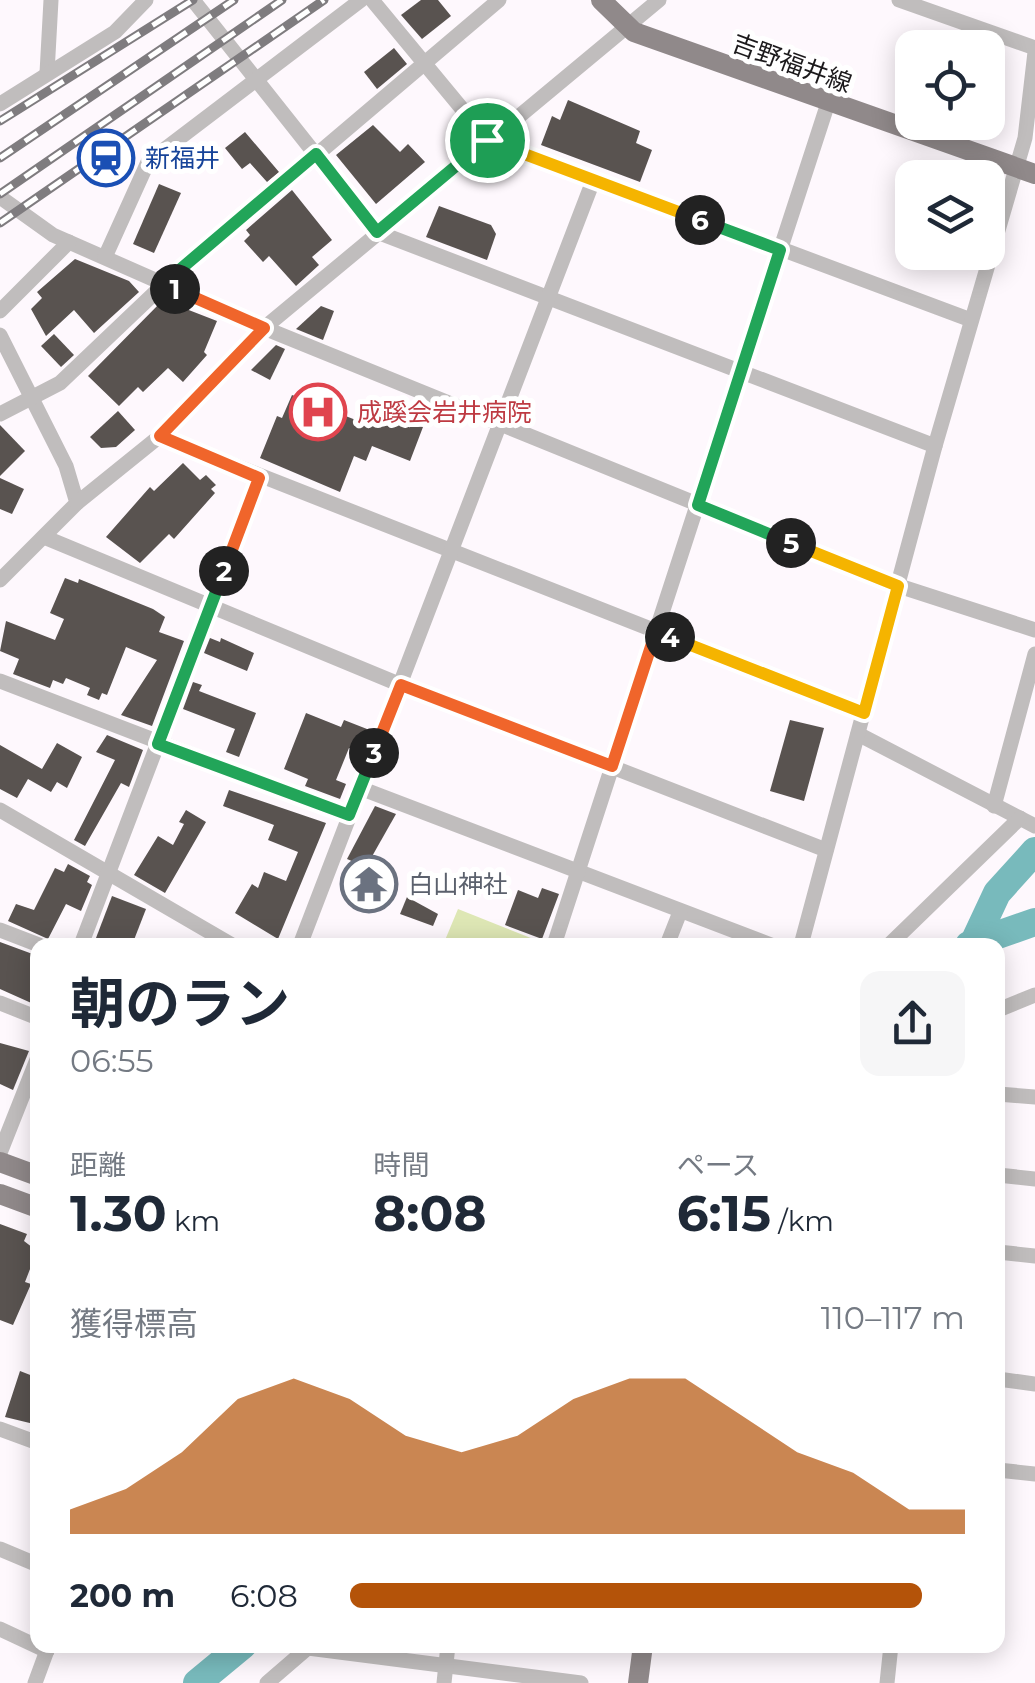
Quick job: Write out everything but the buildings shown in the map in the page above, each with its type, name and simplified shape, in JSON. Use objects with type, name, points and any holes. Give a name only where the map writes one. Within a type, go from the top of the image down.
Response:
[{"type":"main road","name":"吉野福井線","points":[[601,0],[623,26],[828,103],[1035,174]]},
{"type":"main road","points":[[0,1162],[30,1173]]},
{"type":"main road","points":[[0,1194],[30,1205]]},
{"type":"main road","points":[[638,1683],[642,1653]]},
{"type":"street","points":[[47,73],[51,0]]},
{"type":"street","points":[[0,104],[116,32],[146,0]]},
{"type":"street","points":[[193,0],[377,232],[936,446]]},
{"type":"street","points":[[105,257],[148,162],[361,0]]},
{"type":"street","points":[[372,0],[487,140],[970,320]]},
{"type":"street","points":[[0,414],[60,382],[163,284],[499,0]]},
{"type":"street","points":[[0,580],[77,503],[160,436],[264,328],[659,0]]},
{"type":"street","points":[[803,938],[970,320],[1024,138],[1035,50],[899,0]]},
{"type":"street","points":[[556,938],[828,103]]},
{"type":"street","points":[[303,938],[593,181]]},
{"type":"street","points":[[0,197],[44,230],[264,328],[898,586],[1035,630]]},
{"type":"street","points":[[0,311],[69,242]]},
{"type":"street","points":[[0,335],[66,466],[77,503]]},
{"type":"street","points":[[160,436],[864,713]]},
{"type":"street","points":[[84,938],[259,478]]},
{"type":"street","points":[[44,537],[401,685],[826,850]]},
{"type":"street","points":[[994,806],[1035,654]]},
{"type":"street","points":[[0,681],[349,815]]},
{"type":"street","points":[[858,734],[994,806],[1029,820],[897,938]]},
{"type":"street","points":[[360,788],[751,938]]},
{"type":"street","points":[[0,810],[220,938]]},
{"type":"street","points":[[670,938],[680,912]]},
{"type":"street","points":[[0,930],[30,942]]},
{"type":"street","points":[[1005,1007],[1035,995]]},
{"type":"street","points":[[0,1003],[30,1015]]},
{"type":"street","points":[[0,1154],[30,1077]]},
{"type":"street","points":[[1005,1094],[1035,1096]]},
{"type":"street","points":[[1005,1176],[1035,1179]]},
{"type":"street","points":[[1005,1253],[1035,1256]]},
{"type":"street","points":[[1005,1380],[1035,1384]]},
{"type":"street","points":[[0,1428],[30,1439]]},
{"type":"street","points":[[1005,1471],[1035,1474]]},
{"type":"street","points":[[0,1549],[30,1562]]},
{"type":"street","points":[[0,1630],[30,1641]]},
{"type":"street","points":[[35,1683],[46,1653]]},
{"type":"street","points":[[267,1683],[302,1653]]},
{"type":"street","points":[[352,1653],[581,1683]]},
{"type":"street","points":[[444,1683],[447,1653]]},
{"type":"street","points":[[887,1683],[891,1653]]},
{"type":"green space","points":[[458,909],[531,938],[446,938]]},
{"type":"waterway","points":[[976,938],[997,893],[1035,851]]},
{"type":"waterway","points":[[989,938],[1035,922]]},
{"type":"waterway","points":[[197,1683],[233,1653]]},
{"type":"waterway","points":[[203,1678],[206,1683]]},
{"type":"railway","points":[[0,121],[193,0]]},
{"type":"railway","points":[[0,158],[234,0]]},
{"type":"railway","points":[[0,194],[282,0]]},
{"type":"railway","points":[[0,223],[324,0]]},
{"type":"place","name":"新福井","points":[[106,158]]},
{"type":"place","name":"成蹊会岩井病院","points":[[318,412]]},
{"type":"place","name":"白山神社","points":[[369,884]]},
{"type":"route","points":[[487,140],[780,250],[698,505],[898,586],[864,713],[656,631],[612,766],[401,685],[349,815],[158,744],[259,478],[160,436],[264,328],[163,284],[316,154],[377,232],[487,140]]}]
